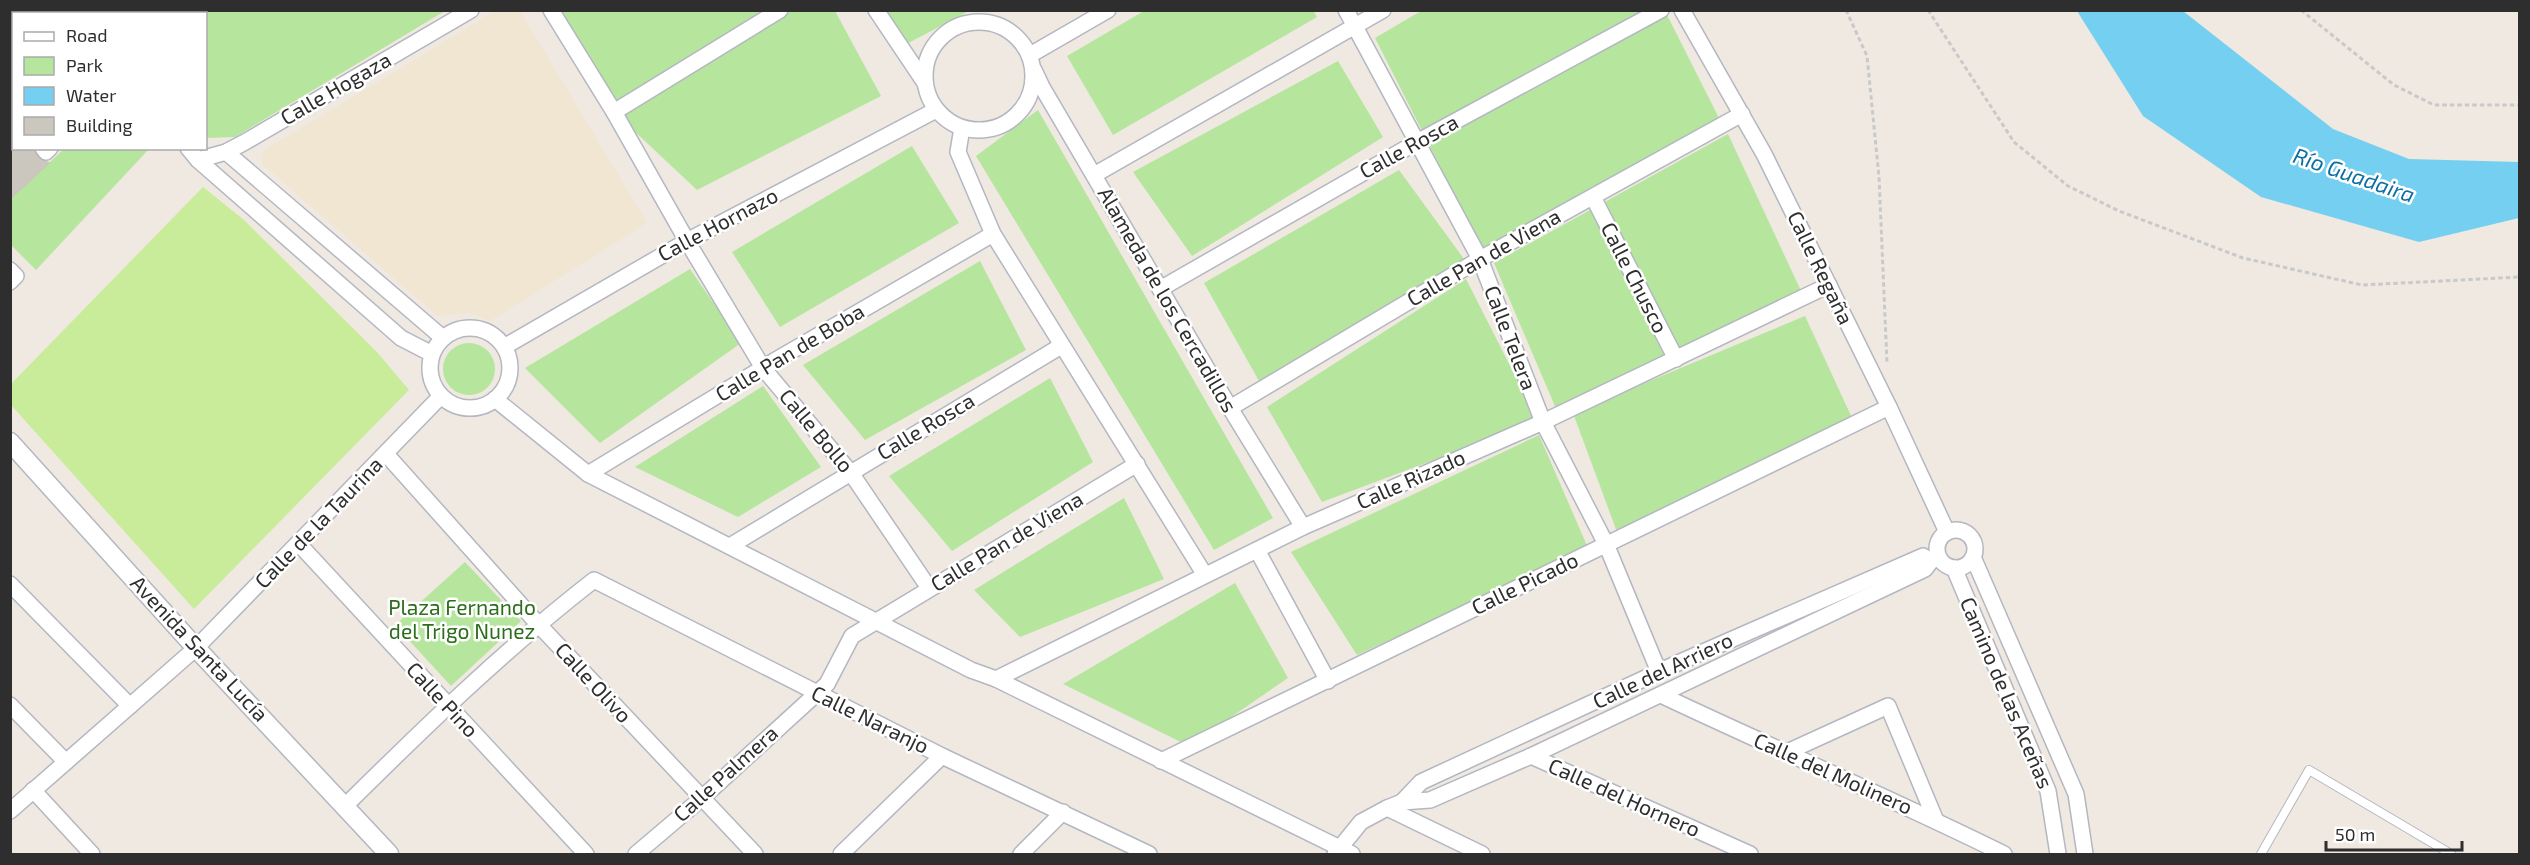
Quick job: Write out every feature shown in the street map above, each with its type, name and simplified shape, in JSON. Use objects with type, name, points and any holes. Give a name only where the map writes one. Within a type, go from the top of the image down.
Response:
[{"type":"street","name":"Calle Hogaza","points":[[193,154],[226,152],[471,10]]},
{"type":"street","name":"Calle Bollo","points":[[550,10],[614,112],[687,241],[764,368],[851,473],[929,588]]},
{"type":"street","points":[[614,112],[780,10]]},
{"type":"street","points":[[876,10],[925,83],[930,102],[950,123],[962,128],[981,131],[1000,127],[1016,117],[1026,105],[1033,87],[1032,63],[1020,39],[1002,26],[983,21],[962,23],[945,33],[932,47],[928,56],[925,83]]},
{"type":"street","points":[[993,10],[1002,26]]},
{"type":"street","points":[[1032,63],[1107,10]]},
{"type":"street","name":"Calle Telera","points":[[1346,10],[1480,259],[1543,422],[1606,544],[1659,672]]},
{"type":"street","points":[[1094,175],[1383,10]]},
{"type":"street","name":"Calle Rosca","points":[[1160,289],[1417,142],[1661,10]]},
{"type":"street","name":"Calle Regaña","points":[[1682,10],[1764,154],[1889,407],[1947,532]]},
{"type":"street","name":"Alameda de los Cercadillos","points":[[1032,63],[1160,289],[1303,527]]},
{"type":"street","name":"Calle Hornazo","points":[[504,347],[687,241],[936,110]]},
{"type":"street","name":"Calle Pan de Viena","points":[[1230,408],[1480,259],[1742,114]]},
{"type":"street","points":[[962,128],[958,152],[993,234],[1205,575]]},
{"type":"street","points":[[226,152],[443,338]]},
{"type":"street","points":[[193,154],[401,338],[432,354]]},
{"type":"street","name":"Calle Chusco","points":[[1593,197],[1676,359]]},
{"type":"street","name":"Calle Pan de Boba","points":[[588,474],[993,234]]},
{"type":"street","points":[[10,270],[16,276],[10,282]]},
{"type":"street","name":"Calle Rizado","points":[[996,679],[1303,527],[1543,422],[1829,285]]},
{"type":"street","points":[[469,328],[483,330],[495,336],[504,347],[509,360],[510,375],[505,388],[495,399],[487,404],[468,408],[449,402],[441,396],[430,373],[432,354],[436,345],[443,338],[455,331],[469,328]]},
{"type":"street","name":"Calle Rosca","points":[[730,546],[1061,346]]},
{"type":"street","name":"Calle de la Taurina","points":[[10,811],[196,648],[441,396]]},
{"type":"street","points":[[495,399],[588,474],[971,670],[996,679],[1343,852]]},
{"type":"street","name":"Calle Picado","points":[[1161,761],[1889,407]]},
{"type":"street","name":"Avenida Santa Lucía","points":[[10,442],[196,648],[389,855]]},
{"type":"street","name":"Calle Olivo","points":[[387,454],[538,624],[755,855]]},
{"type":"street","name":"Calle Pan de Viena","points":[[815,693],[827,684],[852,636],[1137,464]]},
{"type":"street","points":[[1959,530],[1970,536],[1975,547],[1973,557],[1963,567],[1954,568],[1935,560],[1939,541],[1947,532],[1959,530]]},
{"type":"street","name":"Calle Pino","points":[[299,544],[586,855]]},
{"type":"street","points":[[1257,550],[1328,681]]},
{"type":"street","name":"Calle del Arriero","points":[[1343,852],[1361,822],[1394,805],[1421,782],[1659,672],[1923,556],[1935,560],[1925,569],[1531,756],[1430,800],[1394,805]]},
{"type":"street","points":[[1973,557],[2076,794],[2085,855]]},
{"type":"street","name":"Camino de las Aceñas","points":[[1954,568],[2048,791],[2058,855]]},
{"type":"street","name":"Calle Naranjo","points":[[538,624],[594,580],[942,756],[1149,855]]},
{"type":"street","points":[[10,584],[130,706]]},
{"type":"street","points":[[345,806],[447,705],[538,624]]},
{"type":"street","name":"Calle Palmera","points":[[636,855],[702,798],[815,693]]},
{"type":"street","name":"Calle del Molinero","points":[[1661,695],[1936,821],[2004,855]]},
{"type":"street","points":[[10,705],[66,762]]},
{"type":"street","points":[[1785,753],[1888,706],[1936,821]]},
{"type":"street","points":[[841,855],[942,756]]},
{"type":"street","name":"Calle del Hornero","points":[[1531,756],[1750,855]]},
{"type":"street","points":[[33,790],[92,855]]},
{"type":"street","points":[[1394,805],[1482,855]]},
{"type":"street","points":[[1021,855],[1063,812]]},
{"type":"lane","points":[[2261,855],[2309,770],[2441,852],[2451,855]]},
{"type":"path","points":[[1846,10],[1867,56],[1879,177],[1887,372]]},
{"type":"path","points":[[1928,10],[2014,142],[2068,186],[2119,211],[2243,258],[2362,285],[2520,277]]},
{"type":"path","points":[[2301,10],[2394,85],[2434,105],[2520,105]]},
{"type":"shaded area","points":[[495,11],[520,11],[647,223],[490,321],[469,313],[438,316],[262,164],[263,151]]},
{"type":"green space","points":[[1313,10],[1317,17],[1113,135],[1067,56],[1144,11]]},
{"type":"green space","points":[[445,11],[235,137],[207,138],[207,12],[99,12]]},
{"type":"green space","points":[[551,11],[835,11],[881,96],[697,190],[614,112]]},
{"type":"green space","points":[[876,11],[969,11],[899,48]]},
{"type":"green space","points":[[1421,11],[1665,11],[1723,126],[1486,257],[1375,38]]},
{"type":"green space","points":[[1338,61],[1383,137],[1192,256],[1133,172]]},
{"type":"green space","points":[[1038,110],[1273,518],[1214,550],[976,156]]},
{"type":"green space","points":[[1728,134],[1802,293],[1557,411],[1494,263]]},
{"type":"green space","points":[[912,146],[959,223],[780,327],[732,252]]},
{"type":"green space","points":[[63,150],[148,150],[36,270],[11,245],[10,199]]},
{"type":"green space","points":[[1399,170],[1464,259],[1259,381],[1204,283]]},
{"type":"green space","points":[[203,187],[244,220],[377,352],[409,390],[194,609],[11,405],[10,385]]},
{"type":"green space","points":[[980,261],[1026,350],[865,440],[803,365]]},
{"type":"green space","points":[[690,269],[741,343],[600,443],[525,368]]},
{"type":"green space","points":[[1466,279],[1538,421],[1322,502],[1267,407]]},
{"type":"green space","points":[[1805,316],[1852,418],[1617,532],[1573,413]]},
{"type":"green space","points":[[469,343],[483,347],[491,355],[495,369],[491,383],[483,391],[469,395],[455,391],[447,383],[443,369],[447,355],[455,347]]},
{"type":"green space","points":[[1050,378],[1093,462],[952,551],[889,476]]},
{"type":"green space","points":[[763,386],[821,467],[738,517],[635,467]]},
{"type":"green space","points":[[1539,435],[1588,548],[1357,655],[1291,552]]},
{"type":"green space","points":[[1124,498],[1164,579],[1020,637],[974,590]]},
{"type":"green space","name":"Plaza Fernando del Trigo Nunez","points":[[465,562],[521,621],[451,686],[395,625]]},
{"type":"green space","points":[[1235,583],[1288,678],[1189,746],[1063,684]]},
{"type":"water","name":"Río Guadaira","points":[[2077,11],[2183,11],[2333,129],[2409,159],[2519,162],[2519,218],[2419,242],[2261,197],[2143,116]]},
{"type":"building","points":[[10,148],[12,150],[34,150],[39,158],[49,163],[10,199]]}]
